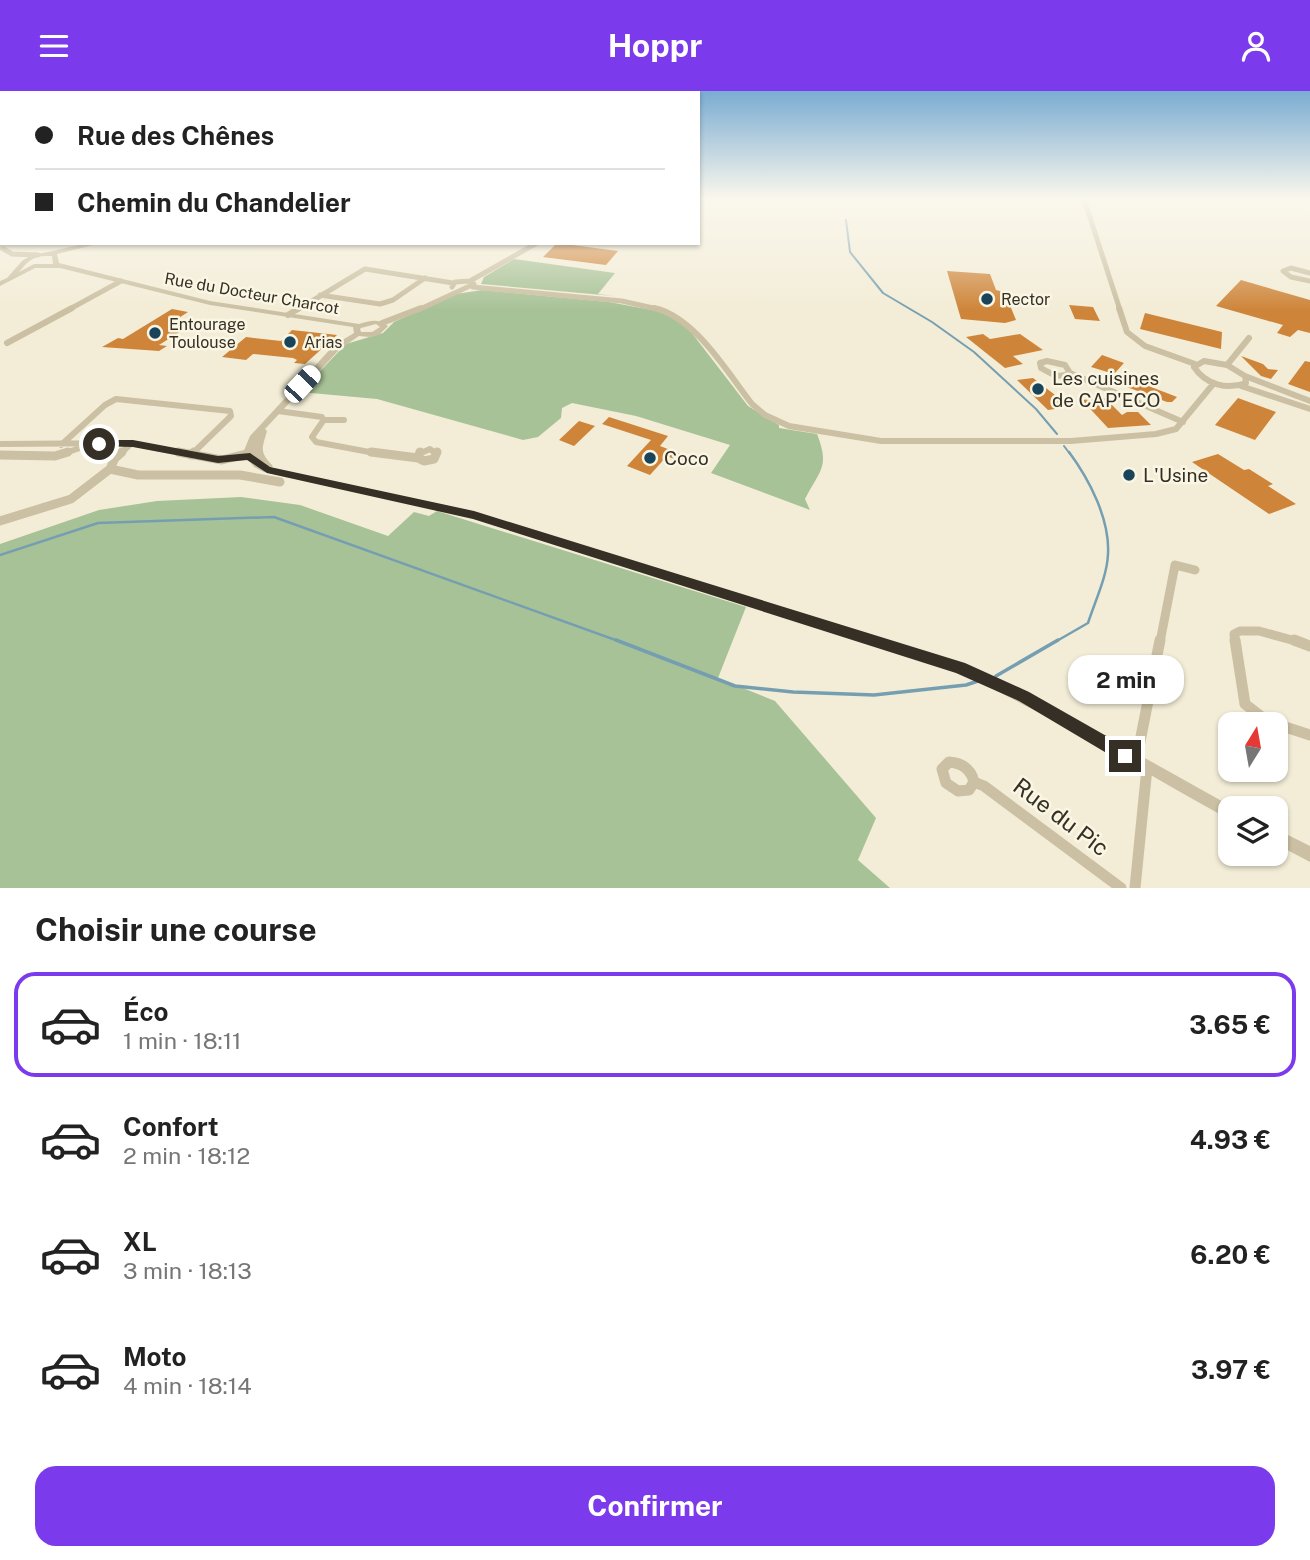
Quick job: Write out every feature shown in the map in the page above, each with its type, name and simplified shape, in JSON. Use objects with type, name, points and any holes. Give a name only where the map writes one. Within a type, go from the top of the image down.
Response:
[{"type":"street","points":[[1096,236],[1127,332],[1132,338],[1153,349],[1195,364],[1211,361],[1227,365],[1245,376],[1310,401]]},
{"type":"street","points":[[0,247],[4,252],[16,255],[38,255],[91,245]]},
{"type":"street","points":[[534,245],[472,284],[454,286],[417,310],[382,323],[371,322],[337,347],[266,423],[255,453],[260,467],[474,515],[948,664],[1024,697],[1218,806]]},
{"type":"street","points":[[48,254],[57,261],[76,249]]},
{"type":"street","points":[[16,255],[21,263],[35,266]]},
{"type":"street","points":[[10,277],[21,263],[38,255]]},
{"type":"street","name":"Rue du Docteur Charcot","points":[[35,266],[57,261],[121,281],[211,303],[288,315],[358,330]]},
{"type":"street","points":[[0,284],[35,266]]},
{"type":"street","points":[[288,315],[365,269],[425,278],[454,286],[472,284],[622,301],[674,314],[687,323],[756,408],[789,426],[889,442],[1061,441],[1163,433],[1176,429],[1214,383]]},
{"type":"street","points":[[1309,272],[1284,270],[1284,273],[1296,279],[1310,281]]},
{"type":"street","points":[[320,295],[383,304],[425,278]]},
{"type":"street","points":[[1290,287],[1296,279]]},
{"type":"street","points":[[7,343],[121,281]]},
{"type":"street","points":[[358,330],[374,334],[383,329],[382,323]]},
{"type":"street","points":[[1227,365],[1249,338]]},
{"type":"street","points":[[1195,364],[1195,371],[1214,383],[1258,390],[1310,409]]},
{"type":"street","points":[[1070,373],[1182,422]]},
{"type":"street","points":[[1238,386],[1247,383],[1245,376]]},
{"type":"street","points":[[0,455],[55,456],[104,405],[116,399],[230,411],[231,416],[191,454]]},
{"type":"street","points":[[278,411],[318,415],[323,420],[344,420]]},
{"type":"street","points":[[323,420],[312,436],[316,442],[404,458],[418,458]]},
{"type":"street","points":[[0,444],[64,448],[133,443],[226,460],[255,453]]},
{"type":"street","points":[[0,521],[71,499],[110,469],[115,459],[133,443]]},
{"type":"street","points":[[110,469],[133,475],[233,475],[280,482]]},
{"type":"street","name":"Rue du Pic","points":[[1135,888],[1142,765],[1175,565],[1195,570]]},
{"type":"street","points":[[1310,646],[1253,629],[1239,629],[1234,634],[1245,704],[1267,721],[1310,735]]},
{"type":"street","name":"Rue du Pic","points":[[974,782],[984,786],[1121,888]]},
{"type":"street","points":[[1288,842],[1310,854]]},
{"type":"green space","points":[[514,259],[615,273],[598,294],[614,296],[481,284],[484,277]]},
{"type":"green space","points":[[482,290],[609,302],[668,313],[688,328],[748,406],[779,425],[779,428],[817,434],[823,461],[805,499],[810,510],[711,473],[730,445],[636,416],[572,403],[562,408],[561,418],[538,437],[523,440],[377,399],[300,392],[346,344],[383,333],[394,322],[456,294]]},
{"type":"green space","points":[[241,497],[300,505],[388,536],[414,512],[429,516],[437,511],[746,607],[718,678],[775,701],[876,818],[858,860],[890,888],[0,888],[0,544],[99,510],[157,501]]},
{"type":"building","points":[[555,245],[618,251],[606,265],[543,257]]},
{"type":"building","name":"Rector","points":[[947,271],[990,274],[996,290],[1016,295],[1020,304],[1009,303],[1016,320],[1005,323],[961,319]]},
{"type":"building","points":[[1241,280],[1310,300],[1310,333],[1298,330],[1290,337],[1277,333],[1283,325],[1216,306]]},
{"type":"building","name":"Rector","points":[[1069,305],[1093,307],[1100,321],[1075,319]]},
{"type":"building","name":"Entourage Toulouse","points":[[172,309],[188,312],[168,325],[186,328],[159,345],[167,346],[159,351],[102,347],[118,338],[123,339]]},
{"type":"building","points":[[1145,313],[1222,332],[1221,349],[1140,329]]},
{"type":"building","points":[[292,330],[337,335],[305,364],[294,363],[297,360],[293,358],[253,354],[246,360],[222,357],[246,337],[281,341]]},
{"type":"building","points":[[983,334],[990,339],[1020,334],[1043,350],[1013,356],[1023,364],[1005,368],[966,337]]},
{"type":"building","points":[[1102,355],[1124,363],[1114,374],[1091,367]]},
{"type":"building","points":[[1241,356],[1263,364],[1268,369],[1278,370],[1271,379],[1261,376]]},
{"type":"building","points":[[1305,361],[1310,362],[1310,392],[1288,384]]},
{"type":"building","points":[[1125,377],[1177,397],[1172,402],[1167,402],[1119,384]]},
{"type":"building","name":"Les cuisines de CAP'ECO","points":[[1033,378],[1064,399],[1068,407],[1048,410],[1017,380]]},
{"type":"building","points":[[1105,398],[1122,415],[1138,412],[1151,425],[1108,428],[1082,400]]},
{"type":"building","points":[[1238,398],[1276,412],[1255,440],[1215,425]]},
{"type":"building","points":[[609,417],[668,436],[660,446],[686,456],[681,462],[667,456],[650,475],[627,466],[651,440],[602,424]]},
{"type":"building","points":[[579,421],[595,426],[574,446],[559,440]]},
{"type":"building","points":[[1218,454],[1273,484],[1268,486],[1296,504],[1269,514],[1192,462]]},
{"type":"waterway","points":[[848,236],[850,252],[883,293],[932,322],[974,352],[1036,409],[1057,434]]},
{"type":"waterway","points":[[1064,446],[1070,454]]},
{"type":"waterway","points":[[1055,642],[1088,623],[1103,580],[1108,554],[1102,513],[1084,474],[1069,452]]},
{"type":"waterway","points":[[0,555],[98,523],[274,517],[621,642]]},
{"type":"waterway","points":[[616,640],[735,686],[793,692],[874,695],[966,685],[978,681]]},
{"type":"waterway","points":[[996,676],[1058,640]]},
{"type":"place","name":"Rector","points":[[987,299]]},
{"type":"place","name":"Entourage Toulouse","points":[[155,333]]},
{"type":"place","name":"Arias","points":[[290,342]]},
{"type":"place","name":"Les cuisines de CAP'ECO","points":[[1038,389]]},
{"type":"place","name":"Coco","points":[[650,458]]},
{"type":"place","name":"L'Usine","points":[[1129,475]]},
{"type":"route","points":[[99,444],[133,443],[218,460],[250,457],[257,465],[267,470],[474,515],[960,668],[1024,697],[1125,756]]}]
